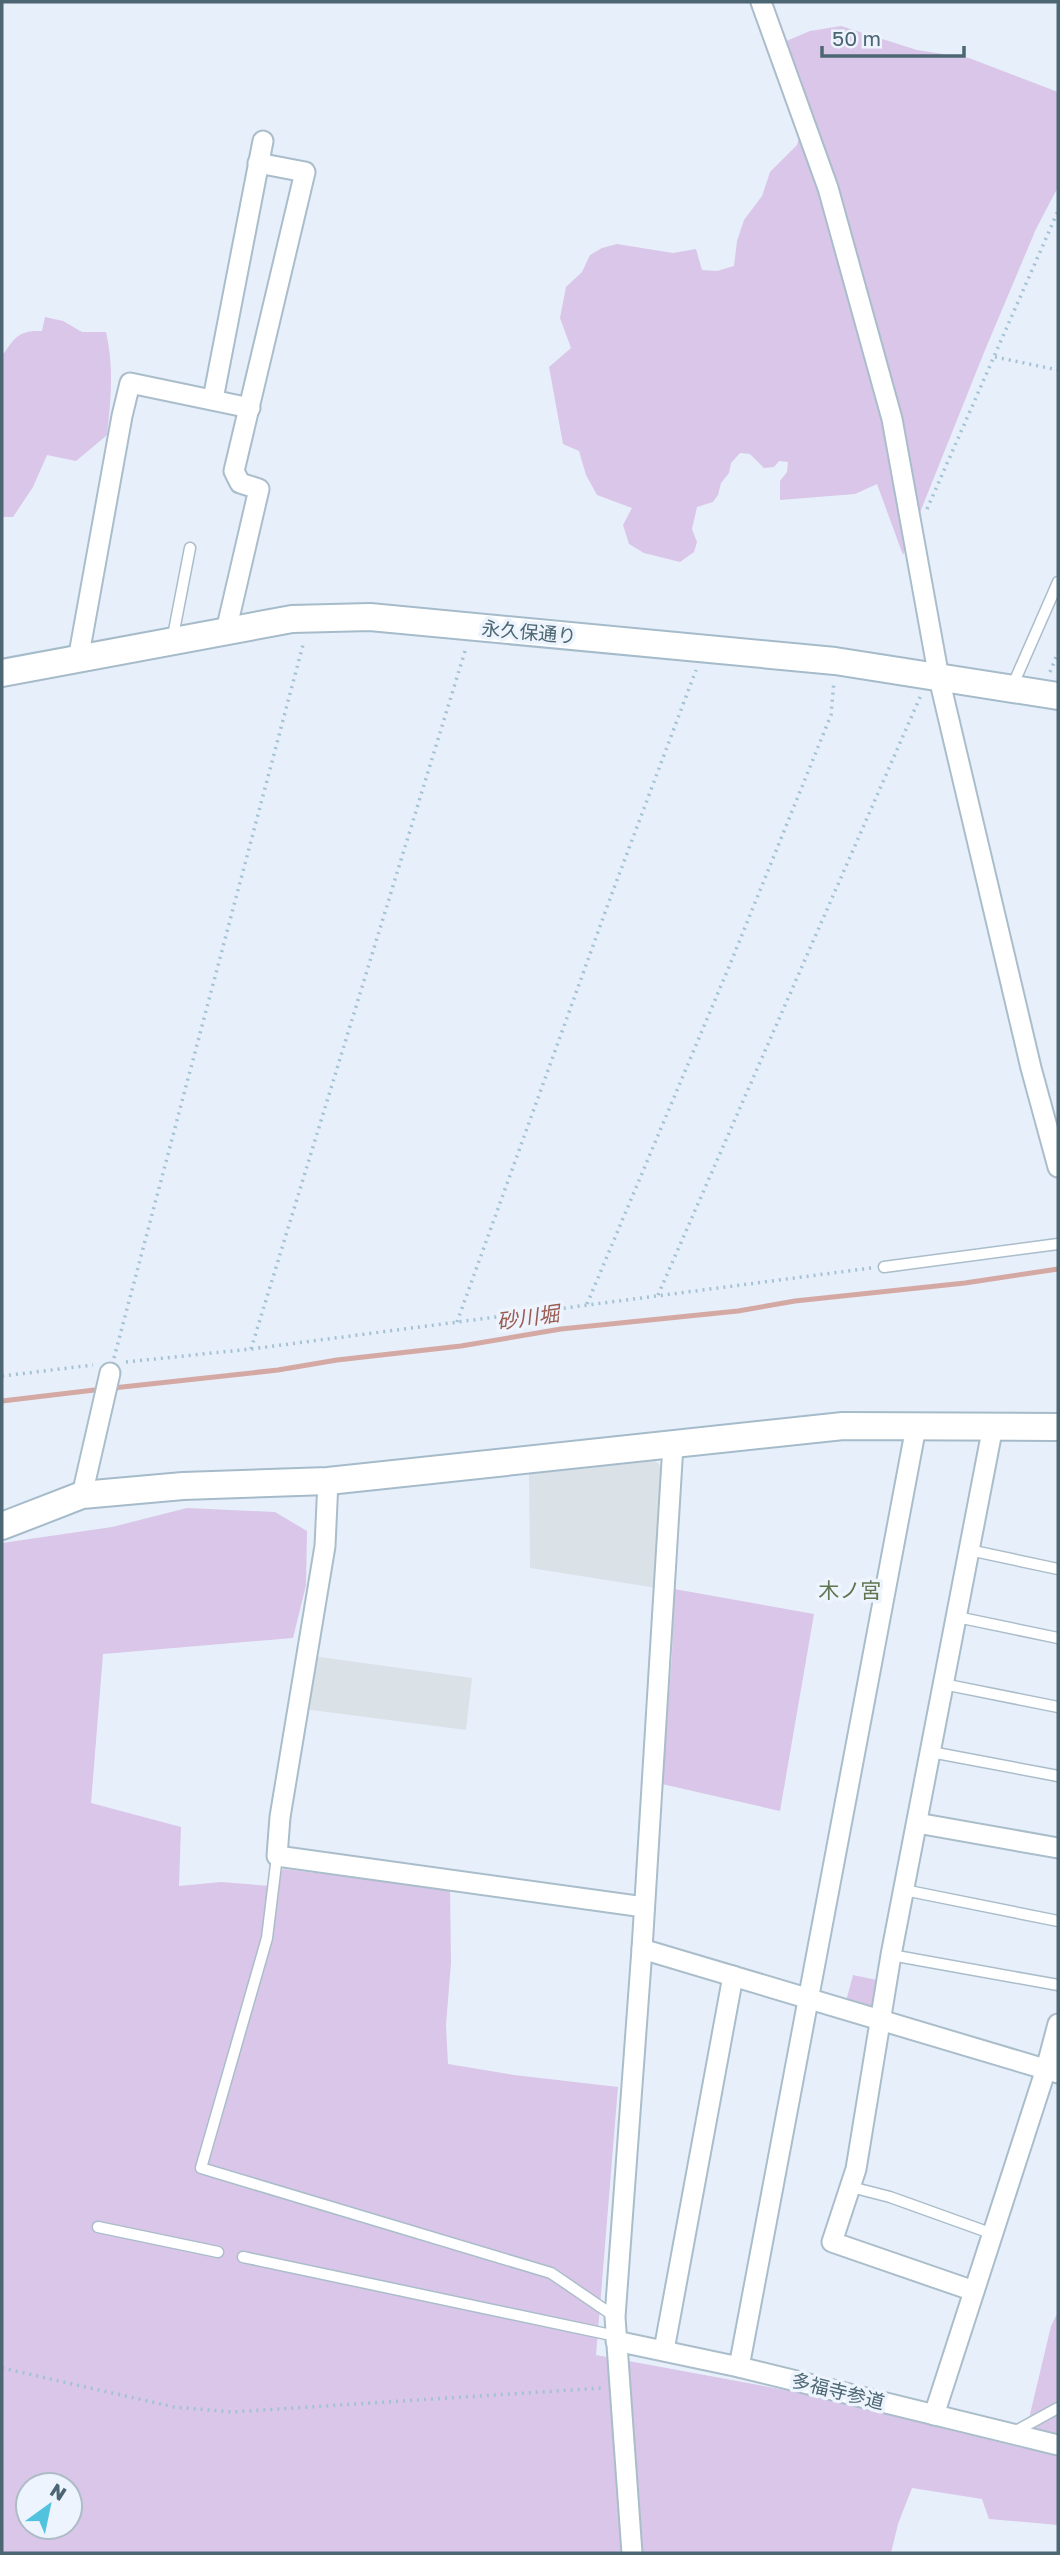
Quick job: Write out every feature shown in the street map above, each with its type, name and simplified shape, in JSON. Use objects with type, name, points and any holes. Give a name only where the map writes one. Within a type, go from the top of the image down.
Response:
[{"type":"street","points":[[761,2],[828,188],[892,419],[914,540],[934,677],[1058,1167]]},
{"type":"street","points":[[213,399],[263,141]]},
{"type":"street","points":[[226,631],[259,489],[240,483],[234,471],[305,172],[258,163]]},
{"type":"street","points":[[78,660],[130,383],[250,408]]},
{"type":"street","name":"永久保通り","points":[[2,673],[292,619],[370,617],[835,661],[1058,696]]},
{"type":"street","points":[[82,1495],[112,1368]]},
{"type":"street","points":[[2,1526],[82,1495],[183,1486],[328,1481],[843,1426],[1058,1427]]},
{"type":"street","points":[[974,2291],[832,2242],[851,2187],[891,1955],[993,1426]]},
{"type":"street","points":[[739,2367],[916,1427]]},
{"type":"street","points":[[632,2553],[615,2331],[673,1445]]},
{"type":"street","points":[[328,1481],[326,1546],[280,1817],[277,1856],[644,1907]]},
{"type":"street","points":[[917,1823],[1058,1848]]},
{"type":"street","points":[[642,1949],[1052,2071]]},
{"type":"street","points":[[664,2350],[733,1976]]},
{"type":"street","points":[[934,2415],[993,2234],[1052,2071],[1058,2024]]},
{"type":"street","name":"多福寺参道","points":[[615,2331],[664,2350],[1058,2445]]},
{"type":"lane","points":[[172,641],[190,548]]},
{"type":"lane","points":[[1011,689],[1058,582]]},
{"type":"lane","points":[[884,1267],[1058,1244]]},
{"type":"lane","points":[[968,1550],[1058,1569]]},
{"type":"lane","points":[[957,1617],[1058,1639]]},
{"type":"lane","points":[[943,1684],[1058,1707]]},
{"type":"lane","points":[[930,1752],[1058,1776]]},
{"type":"lane","points":[[277,1856],[267,1938],[201,2168],[551,2273],[615,2331]]},
{"type":"lane","points":[[904,1890],[1058,1921]]},
{"type":"lane","points":[[891,1955],[1058,1985]]},
{"type":"lane","points":[[851,2187],[890,2197],[993,2234]]},
{"type":"lane","points":[[98,2227],[218,2252]]},
{"type":"lane","points":[[243,2257],[615,2331]]},
{"type":"lane","points":[[1011,2434],[1058,2408]]},
{"type":"path","points":[[914,540],[1058,211]]},
{"type":"path","points":[[994,357],[1058,370]]},
{"type":"path","points":[[112,1368],[310,618]]},
{"type":"path","points":[[251,1349],[473,626]]},
{"type":"path","points":[[457,1322],[699,661],[700,648]]},
{"type":"path","points":[[587,1304],[731,962],[831,715],[835,661]]},
{"type":"path","points":[[658,1295],[864,828],[934,677]]},
{"type":"path","points":[[2,1376],[112,1368],[884,1267]]},
{"type":"path","points":[[2,2368],[174,2407],[232,2412],[619,2387]]},
{"type":"shaded area","points":[[841,26],[917,50],[969,58],[1058,92],[1058,187],[1036,229],[985,350],[903,555],[877,484],[855,494],[780,500],[780,481],[787,472],[788,462],[779,461],[774,467],[764,468],[750,454],[740,453],[731,463],[729,473],[721,483],[713,502],[697,507],[692,529],[697,542],[694,552],[680,562],[644,553],[629,544],[623,525],[632,508],[597,495],[586,475],[579,451],[563,444],[549,367],[571,348],[560,318],[566,287],[582,272],[590,255],[617,244],[673,253],[696,249],[702,270],[717,271],[734,266],[737,241],[744,220],[762,196],[770,172],[797,145],[807,109],[784,42],[810,31]]},
{"type":"shaded area","points":[[45,317],[63,321],[82,332],[106,332],[111,370],[107,435],[76,461],[47,455],[33,487],[13,517],[2,517],[2,356],[18,336],[42,331]]},
{"type":"shaded area","points":[[655,1461],[665,1469],[657,1588],[530,1568],[529,1474]]},
{"type":"shaded area","points":[[187,1508],[275,1512],[307,1531],[306,1585],[293,1638],[103,1654],[91,1803],[181,1827],[179,1886],[221,1882],[271,1886],[283,1869],[450,1889],[451,1963],[446,2025],[448,2064],[618,2087],[596,2355],[812,2395],[1022,2448],[1051,2326],[1058,2312],[1058,2525],[989,2519],[982,2499],[912,2488],[898,2524],[891,2553],[2,2553],[2,1543],[112,1527]]},
{"type":"shaded area","points":[[674,1589],[814,1614],[780,1811],[662,1784]]},
{"type":"shaded area","points":[[313,1656],[472,1678],[466,1730],[304,1709]]},
{"type":"shaded area","points":[[853,1975],[877,1980],[872,2009],[845,2005]]},
{"type":"waterway","name":"砂川堀","points":[[113,1388],[278,1370],[337,1360],[461,1346],[561,1329],[738,1311],[795,1301],[965,1283],[1058,1269]]},
{"type":"waterway","name":"砂川堀","points":[[2,1401],[103,1389]]},
{"type":"district","name":"木ノ宮","points":[[850,1591]]}]
